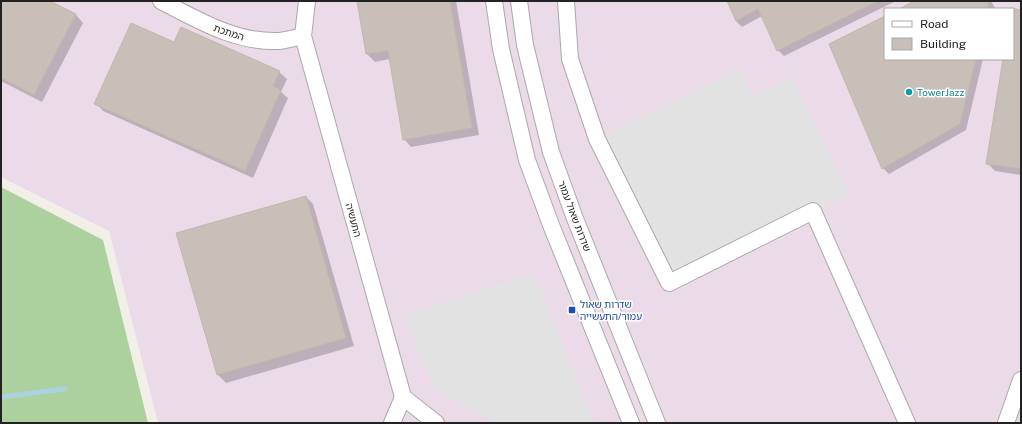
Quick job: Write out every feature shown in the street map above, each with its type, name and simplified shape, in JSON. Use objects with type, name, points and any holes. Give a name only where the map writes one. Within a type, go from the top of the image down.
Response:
[{"type":"street","name":"המתכת","points":[[161,1],[208,25],[248,39],[279,41],[303,36]]},
{"type":"street","name":"התעשיה","points":[[307,1],[303,36],[403,397]]},
{"type":"street","points":[[494,1],[501,49],[527,160],[551,225],[631,423]]},
{"type":"street","name":"שדרות שאול עמור","points":[[519,1],[526,45],[551,152],[577,224],[657,423]]},
{"type":"street","points":[[566,1],[570,59],[597,139],[669,283],[813,212],[907,423]]},
{"type":"street","points":[[1006,423],[1021,380]]},
{"type":"street","points":[[392,423],[403,397],[436,423]]},
{"type":"shaded area","points":[[1,1],[1021,1],[1021,423],[158,423],[109,231],[1,177]]},
{"type":"shaded area","points":[[739,69],[753,96],[791,77],[849,194],[669,283],[597,139]]},
{"type":"shaded area","points":[[534,273],[594,423],[497,423],[436,391],[404,316]]},
{"type":"green space","points":[[1,187],[103,240],[148,423],[1,423]]},
{"type":"building","points":[[1,1],[50,1],[76,14],[34,95],[1,78]]},
{"type":"building","points":[[357,1],[450,1],[472,128],[403,140],[388,51],[366,54]]},
{"type":"building","points":[[727,1],[878,1],[777,51],[758,9],[736,21]]},
{"type":"building","points":[[914,1],[989,1],[987,8],[901,8]]},
{"type":"building","points":[[1014,9],[1021,10],[1021,169],[986,164],[1003,60],[1014,60]]},
{"type":"building","name":"TowerJazz","points":[[884,16],[884,60],[976,60],[960,124],[882,169],[829,44]]},
{"type":"building","points":[[131,23],[174,42],[181,27],[280,71],[273,86],[281,90],[245,171],[94,104]]},
{"type":"building","points":[[306,196],[346,338],[217,375],[176,233]]},
{"type":"waterway","points":[[1,397],[64,389]]},
{"type":"place","name":"TowerJazz","points":[[909,92]]},
{"type":"place","name":"שדרות שאול עמור/התעשייה","points":[[572,310]]}]
